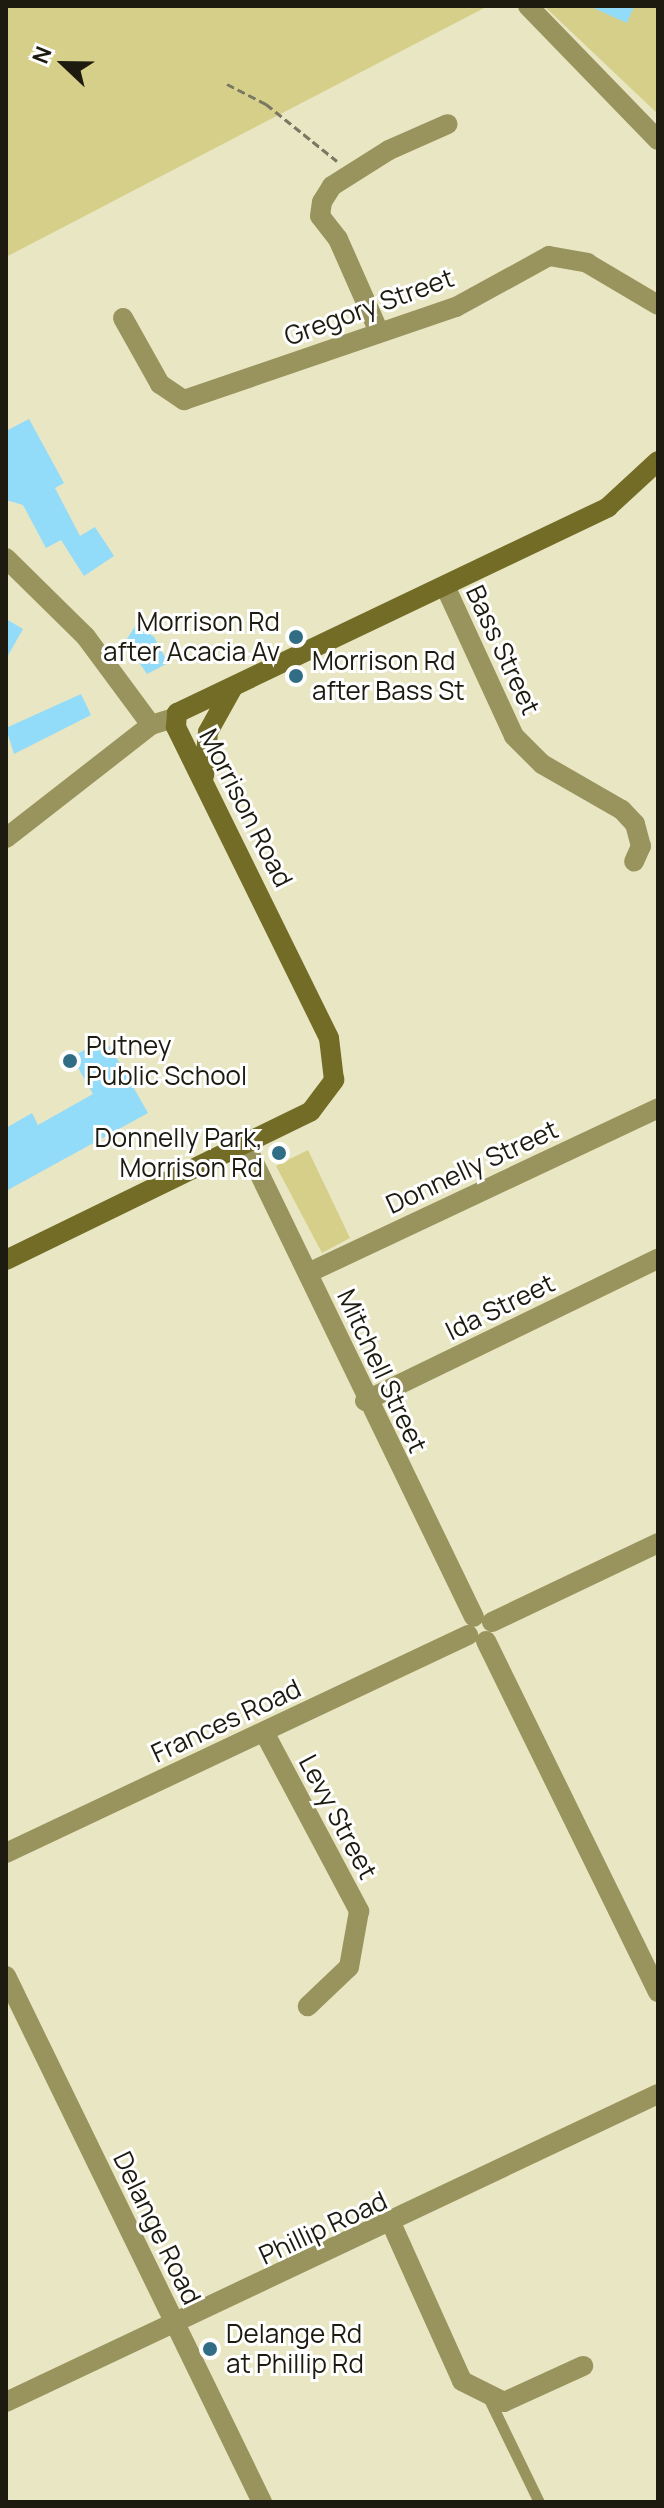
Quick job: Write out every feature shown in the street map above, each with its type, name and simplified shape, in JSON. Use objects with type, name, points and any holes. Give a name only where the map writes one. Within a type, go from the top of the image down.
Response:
[{"type":"street","points":[[528,6],[658,140]]},
{"type":"street","points":[[379,332],[338,239],[320,216],[332,186],[448,124]]},
{"type":"street","name":"Gregory Street","points":[[123,318],[160,384],[184,400],[456,307],[549,256],[587,263],[658,305]]},
{"type":"street","name":"Morrison Road","points":[[6,1260],[246,1146],[318,1103],[334,1080],[334,1052],[174,718],[236,684],[608,507],[658,461]]},
{"type":"street","points":[[6,558],[86,637],[151,725]]},
{"type":"street","name":"Bass Street","points":[[445,586],[514,736],[542,764],[622,810],[635,824],[641,846],[634,862]]},
{"type":"street","points":[[204,776],[208,732],[236,684]]},
{"type":"street","points":[[6,838],[151,725],[174,718]]},
{"type":"street","name":"Donnelly Street","points":[[308,1273],[658,1108]]},
{"type":"street","name":"Mitchell Street","points":[[246,1146],[308,1273],[365,1401],[658,1992]]},
{"type":"street","name":"Ida Street","points":[[365,1401],[658,1259]]},
{"type":"street","name":"Frances Road","points":[[6,1853],[658,1543]]},
{"type":"street","name":"Levy Street","points":[[264,1732],[359,1911],[349,1967],[308,2006]]},
{"type":"street","name":"Delange Road","points":[[6,1976],[262,2502]]},
{"type":"street","name":"Phillip Road","points":[[6,2402],[392,2225],[658,2094]]},
{"type":"street","points":[[392,2225],[462,2381],[504,2402],[583,2366]]},
{"type":"lane","points":[[486,2393],[539,2502]]},
{"type":"path","points":[[227,84],[266,104],[353,173]]},
{"type":"shaded area","points":[[6,6],[488,6],[6,257]]},
{"type":"shaded area","points":[[544,6],[658,6],[658,114]]},
{"type":"shaded area","points":[[308,1150],[350,1238],[322,1253],[276,1166]]},
{"type":"building","points":[[589,6],[634,6],[627,23]]},
{"type":"building","points":[[29,419],[64,483],[55,488],[80,536],[95,527],[114,556],[84,576],[61,540],[46,548],[23,505],[6,500],[6,431]]},
{"type":"building","points":[[6,619],[23,629],[6,659]]},
{"type":"building","points":[[136,625],[154,637],[168,663],[147,674],[125,642]]},
{"type":"building","points":[[81,694],[91,715],[14,754],[6,728]]},
{"type":"building","points":[[100,1041],[105,1049],[110,1046],[148,1113],[6,1191],[6,1128],[32,1113],[38,1125],[93,1094],[72,1057]]},
{"type":"place","name":"Morrison Rd after Acacia Av","points":[[296,637]]},
{"type":"place","name":"Morrison Rd after Bass St","points":[[296,676]]},
{"type":"place","name":"Putney Public School","points":[[70,1061]]},
{"type":"place","name":"Donnelly Park, Morrison Rd","points":[[279,1153]]},
{"type":"place","name":"Delange Rd at Phillip Rd","points":[[210,2349]]}]
